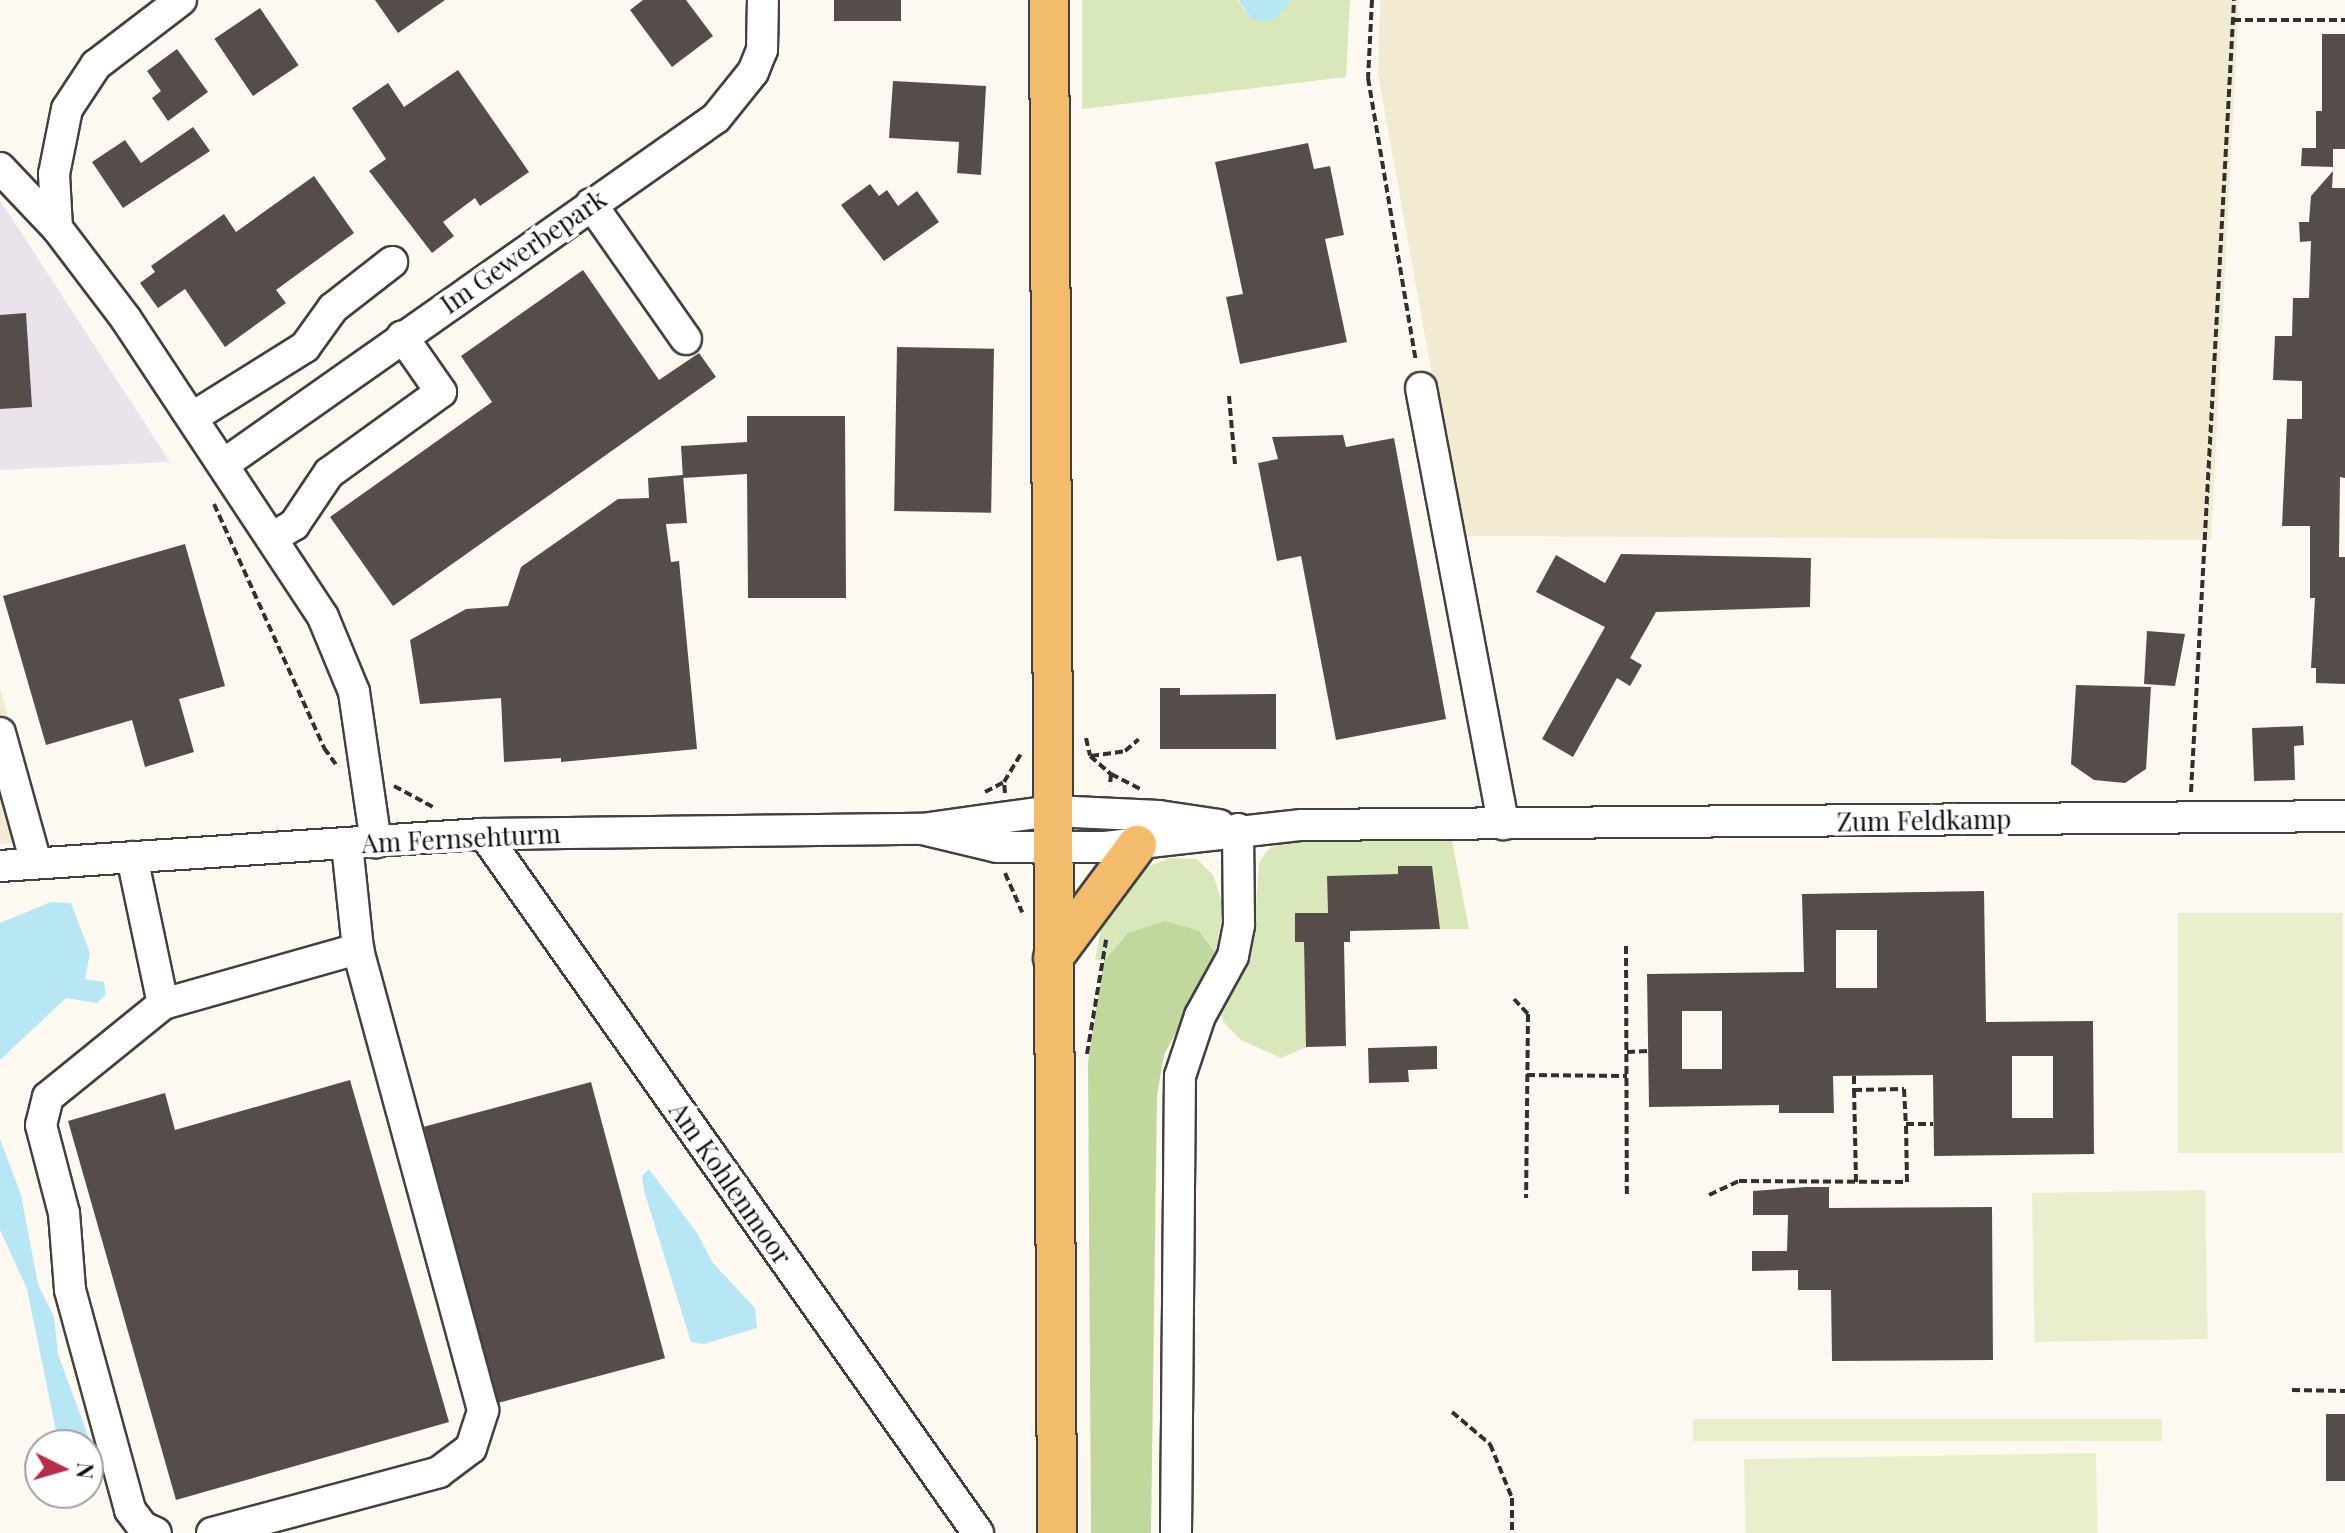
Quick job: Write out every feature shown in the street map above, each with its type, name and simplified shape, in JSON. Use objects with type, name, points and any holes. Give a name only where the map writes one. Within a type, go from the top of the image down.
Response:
[{"type":"main road","points":[[1049,0],[1057,1533]]},
{"type":"main road","points":[[1053,958],[1137,845]]},
{"type":"street","points":[[57,228],[54,174],[67,109],[96,65],[181,0]]},
{"type":"street","name":"Im Gewerbepark","points":[[224,464],[716,118],[739,92],[762,50],[763,0]]},
{"type":"street","points":[[0,168],[57,228],[193,417],[323,617],[354,692],[361,843],[358,949],[483,1410],[471,1448],[439,1472],[212,1533]]},
{"type":"street","points":[[591,204],[686,339]]},
{"type":"street","points":[[193,417],[305,347],[333,308],[392,262]]},
{"type":"street","points":[[272,538],[294,525],[329,473],[441,392],[402,336]]},
{"type":"street","points":[[1421,388],[1503,824]]},
{"type":"street","points":[[0,733],[9,799],[36,863]]},
{"type":"street","name":"Zum Feldkamp","points":[[1052,829],[1106,812],[1238,829]]},
{"type":"street","name":"Zum Feldkamp","points":[[1052,829],[1137,845],[1238,829],[2345,816]]},
{"type":"street","name":"Am Fernsehturm","points":[[0,866],[484,834],[922,829],[997,847],[1052,829]]},
{"type":"street","points":[[1176,1533],[1180,1076],[1200,1016],[1233,956],[1239,925],[1238,829]]},
{"type":"street","name":"Am Kohlenmoor","points":[[484,834],[978,1533]]},
{"type":"street","points":[[132,857],[163,1004]]},
{"type":"street","points":[[156,1533],[143,1527],[130,1510],[70,1290],[64,1213],[41,1125],[48,1097],[163,1004],[358,949]]},
{"type":"path","points":[[1372,0],[1368,78],[1421,388]]},
{"type":"path","points":[[2189,817],[2234,0]]},
{"type":"path","points":[[2233,20],[2345,20]]},
{"type":"path","points":[[1229,396],[1235,465]]},
{"type":"path","points":[[1084,728],[1090,756],[1111,774],[1106,812]]},
{"type":"path","points":[[1090,756],[1125,751],[1139,739]]},
{"type":"path","points":[[1087,1057],[1109,933]]},
{"type":"path","points":[[1626,946],[1627,1196]]},
{"type":"path","points":[[1514,999],[1528,1014],[1526,1198]]},
{"type":"path","points":[[1627,1052],[1648,1051]]},
{"type":"path","points":[[1527,1075],[1627,1076]]},
{"type":"path","points":[[1854,1076],[1856,1182]]},
{"type":"path","points":[[1709,1195],[1739,1181],[1907,1182],[1904,1089],[1854,1090]]},
{"type":"path","points":[[1906,1124],[1933,1124]]},
{"type":"path","points":[[2292,1390],[2345,1391]]},
{"type":"path","points":[[1452,1412],[1490,1444],[1512,1498],[1512,1533]]},
{"type":"shaded area","points":[[1380,0],[2239,0],[2211,540],[1461,536],[1378,75]]},
{"type":"shaded area","points":[[0,200],[170,462],[0,470]]},
{"type":"shaded area","points":[[0,688],[42,841],[0,844]]},
{"type":"green space","points":[[1082,0],[1237,0],[1252,20],[1273,20],[1291,0],[1350,0],[1346,77],[1082,109]]},
{"type":"green space","points":[[1443,836],[1452,841],[1469,929],[1440,929],[1431,866],[1398,866],[1398,874],[1327,876],[1328,913],[1295,914],[1295,942],[1304,942],[1306,1047],[1281,1058],[1241,1040],[1225,1024],[1220,1013],[1254,937],[1259,863],[1266,852],[1281,841]]},
{"type":"green space","points":[[1171,858],[1197,859],[1213,875],[1223,904],[1217,955],[1199,931],[1128,933],[1104,961],[1095,960],[1102,923],[1143,868]]},
{"type":"green space","points":[[2178,913],[2343,913],[2343,1153],[2178,1153]]},
{"type":"green space","points":[[1165,921],[1199,931],[1217,955],[1164,1055],[1157,1095],[1151,1533],[1091,1533],[1088,1062],[1104,961],[1128,933]]},
{"type":"green space","points":[[2205,1190],[2208,1339],[2035,1342],[2032,1193]]},
{"type":"green space","points":[[1693,1419],[2162,1419],[2162,1441],[1693,1441]]},
{"type":"green space","points":[[2096,1453],[2097,1533],[1745,1533],[1744,1459]]},
{"type":"water","points":[[1238,0],[1291,0],[1274,20],[1252,20]]},
{"type":"water","points":[[51,902],[71,903],[90,953],[85,979],[104,982],[106,994],[97,1003],[66,998],[0,1060],[0,923]]},
{"type":"water","points":[[0,1139],[21,1195],[38,1284],[54,1317],[58,1354],[86,1429],[56,1429],[27,1289],[0,1230]]},
{"type":"water","points":[[649,1169],[697,1233],[713,1263],[755,1308],[757,1328],[704,1344],[691,1342],[644,1191],[642,1176]]},
{"type":"building","points":[[375,0],[445,0],[398,33]]},
{"type":"building","points":[[643,0],[686,0],[713,36],[672,67],[630,10]]},
{"type":"building","points":[[834,0],[901,0],[901,21],[834,21]]},
{"type":"building","points":[[260,8],[299,65],[253,96],[214,39]]},
{"type":"building","points":[[2322,34],[2345,34],[2345,149],[2333,149],[2333,167],[2301,166],[2302,148],[2316,148],[2316,111],[2322,111]]},
{"type":"building","points":[[177,49],[208,92],[168,121],[152,98],[161,91],[147,71]]},
{"type":"building","points":[[458,70],[529,172],[480,206],[475,198],[443,222],[454,236],[432,253],[369,171],[386,159],[352,108],[388,83],[404,107]]},
{"type":"building","points":[[893,81],[986,86],[981,175],[957,173],[959,142],[889,138]]},
{"type":"building","points":[[193,127],[210,151],[123,208],[92,162],[125,140],[141,163]]},
{"type":"building","points":[[1308,143],[1314,169],[1330,166],[1344,235],[1325,239],[1347,342],[1240,364],[1226,297],[1243,294],[1215,162]]},
{"type":"building","points":[[2333,171],[2332,188],[2345,188],[2345,478],[2340,477],[2339,557],[2345,557],[2345,684],[2316,683],[2316,668],[2311,668],[2315,598],[2310,598],[2310,526],[2282,526],[2287,419],[2302,419],[2302,381],[2273,380],[2275,336],[2292,336],[2293,298],[2309,298],[2311,241],[2300,242],[2299,222],[2309,222],[2311,196]]},
{"type":"building","points":[[314,176],[354,233],[276,290],[286,303],[225,347],[185,289],[158,308],[140,283],[155,272],[151,266],[224,214],[236,232]]},
{"type":"building","points":[[870,184],[879,196],[887,190],[898,206],[917,191],[939,222],[884,261],[841,205]]},
{"type":"building","points":[[583,270],[659,380],[699,353],[716,377],[393,606],[330,517],[492,402],[461,356]]},
{"type":"building","points":[[26,313],[32,407],[0,409],[0,315]]},
{"type":"building","points":[[897,347],[994,349],[991,513],[894,511]]},
{"type":"building","points":[[747,416],[845,416],[846,598],[748,598],[747,474],[683,478],[681,446],[747,442]]},
{"type":"building","points":[[1343,435],[1346,447],[1394,438],[1446,719],[1336,740],[1301,556],[1277,561],[1258,463],[1278,459],[1272,437]]},
{"type":"building","points":[[683,475],[687,523],[666,524],[671,562],[679,561],[697,749],[561,762],[561,758],[504,762],[501,698],[420,704],[410,640],[466,609],[508,606],[521,567],[618,499],[649,498],[648,478]]},
{"type":"building","points":[[185,544],[225,686],[179,699],[194,752],[145,767],[132,720],[46,745],[3,596]]},
{"type":"building","points":[[1621,554],[1811,558],[1810,607],[1656,612],[1630,658],[1642,665],[1630,686],[1617,678],[1573,757],[1542,739],[1605,627],[1536,592],[1556,555],[1605,583]]},
{"type":"building","points":[[2147,631],[2185,634],[2175,686],[2144,684]]},
{"type":"building","points":[[2076,685],[2151,687],[2146,769],[2125,783],[2094,780],[2071,764]]},
{"type":"building","points":[[1160,688],[1180,688],[1180,695],[1276,694],[1276,749],[1160,749]]},
{"type":"building","points":[[2303,726],[2304,745],[2294,746],[2295,780],[2254,781],[2252,728]]},
{"type":"building","points":[[1398,866],[1432,866],[1440,929],[1350,931],[1350,942],[1344,942],[1346,1046],[1306,1047],[1304,942],[1295,942],[1295,913],[1328,913],[1327,876],[1398,874]]},
{"type":"building","points":[[1984,891],[1986,1022],[2093,1021],[2094,1154],[1934,1156],[1933,1075],[1833,1076],[1834,1113],[1779,1113],[1779,1105],[1649,1107],[1647,974],[1804,972],[1802,894]],"holes":[[[1836,930],[1877,930],[1877,988],[1836,988]],[[1682,1011],[1722,1011],[1722,1069],[1682,1069]],[[2012,1056],[2053,1056],[2053,1118],[2012,1118]]]},
{"type":"building","points":[[1437,1046],[1437,1069],[1408,1070],[1409,1082],[1369,1083],[1368,1048]]},
{"type":"building","points":[[350,1080],[449,1422],[176,1500],[68,1121],[165,1093],[175,1130]]},
{"type":"building","points":[[591,1082],[665,1358],[498,1403],[424,1127]]},
{"type":"building","points":[[1829,1187],[1829,1208],[1992,1207],[1993,1360],[1832,1361],[1831,1290],[1798,1290],[1798,1270],[1752,1271],[1752,1251],[1787,1251],[1788,1215],[1753,1215],[1753,1191]]},
{"type":"building","points":[[2326,1414],[2345,1414],[2345,1481],[2326,1481]]}]
